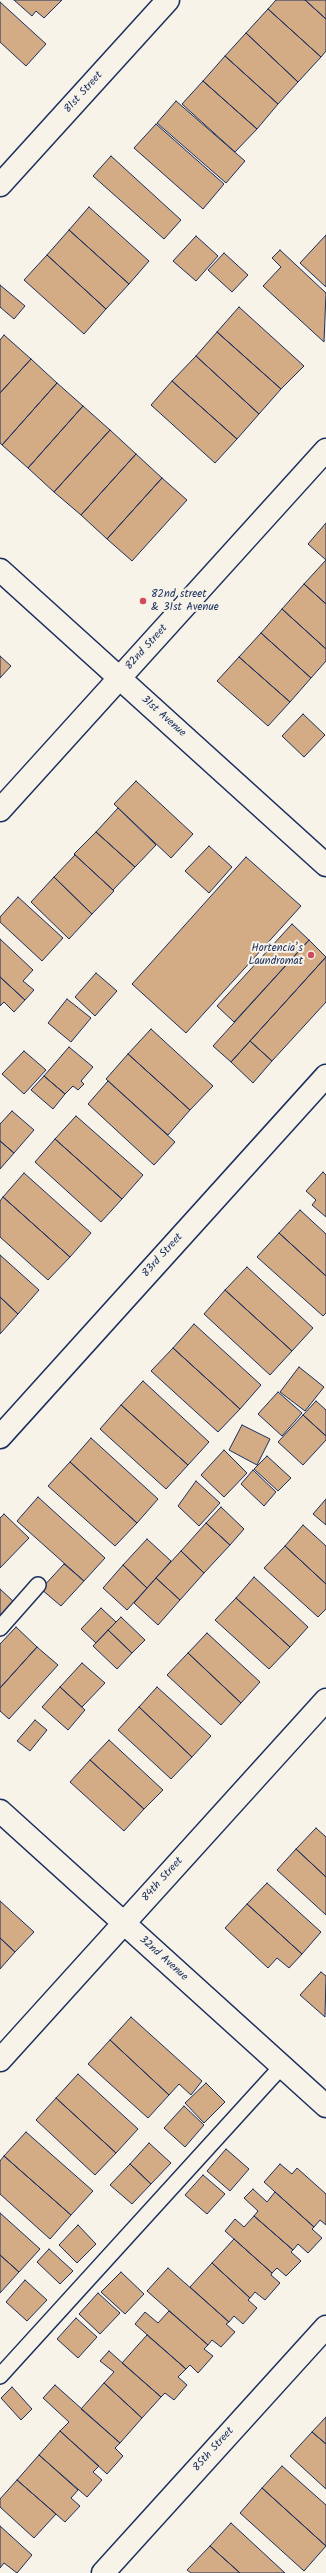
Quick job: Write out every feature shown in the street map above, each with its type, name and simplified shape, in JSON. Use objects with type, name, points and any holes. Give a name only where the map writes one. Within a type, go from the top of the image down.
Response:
[{"type":"street","name":"81st Street","points":[[0,186],[168,0]]},
{"type":"street","name":"82nd Street","points":[[0,810],[326,450]]},
{"type":"street","name":"31st Avenue","points":[[0,570],[326,865]]},
{"type":"street","name":"83rd Street","points":[[0,1437],[326,1076]]},
{"type":"street","name":"84th Street","points":[[0,2060],[326,1700]]},
{"type":"street","name":"32nd Avenue","points":[[0,1811],[326,2106]]},
{"type":"street","name":"85th Street","points":[[103,2573],[326,2327]]},
{"type":"lane","points":[[0,1628],[38,1586]]},
{"type":"lane","points":[[0,2376],[282,2066]]},
{"type":"building","points":[[14,0],[62,0],[44,18],[36,11],[32,16]]},
{"type":"building","points":[[276,0],[305,0],[326,19],[326,51],[321,57],[268,9]]},
{"type":"building","points":[[305,0],[326,0],[326,19]]},
{"type":"building","points":[[0,2],[46,44],[26,66],[0,42]]},
{"type":"building","points":[[268,9],[321,57],[298,82],[246,33]]},
{"type":"building","points":[[246,33],[298,82],[278,104],[225,56]]},
{"type":"building","points":[[225,56],[278,104],[257,129],[203,81]]},
{"type":"building","points":[[203,81],[257,129],[235,152],[182,104]]},
{"type":"building","points":[[176,101],[245,161],[226,183],[157,123]]},
{"type":"building","points":[[156,124],[224,184],[203,209],[134,148]]},
{"type":"building","points":[[111,156],[181,220],[164,239],[93,176]]},
{"type":"building","points":[[89,207],[149,261],[129,284],[69,230]]},
{"type":"building","points":[[69,230],[129,284],[106,309],[47,255]]},
{"type":"building","points":[[326,235],[326,287],[300,263]]},
{"type":"building","points":[[196,236],[218,256],[196,281],[173,261]]},
{"type":"building","points":[[280,250],[326,293],[324,342],[263,286],[281,267],[272,258]]},
{"type":"building","points":[[224,253],[248,275],[232,292],[208,270]]},
{"type":"building","points":[[47,255],[106,309],[84,334],[24,280]]},
{"type":"building","points":[[0,285],[25,306],[14,319],[0,307]]},
{"type":"building","points":[[239,307],[304,366],[281,389],[217,332]]},
{"type":"building","points":[[217,332],[281,389],[259,414],[196,356]]},
{"type":"building","points":[[4,335],[31,359],[0,393],[0,340]]},
{"type":"building","points":[[196,356],[259,414],[237,439],[172,381]]},
{"type":"building","points":[[31,359],[57,383],[2,445],[0,443],[0,393]]},
{"type":"building","points":[[172,381],[237,439],[215,463],[151,405]]},
{"type":"building","points":[[57,383],[83,406],[28,468],[2,445]]},
{"type":"building","points":[[83,406],[110,430],[54,492],[28,468]]},
{"type":"building","points":[[110,430],[136,454],[81,515],[54,492]]},
{"type":"building","points":[[136,454],[162,478],[107,539],[81,515]]},
{"type":"building","points":[[162,478],[187,500],[132,561],[107,539]]},
{"type":"building","points":[[326,523],[326,560],[308,544]]},
{"type":"building","points":[[326,560],[326,604],[304,584]]},
{"type":"building","points":[[304,584],[326,604],[326,649],[282,609]]},
{"type":"building","points":[[282,609],[326,649],[326,661],[311,678],[261,633]]},
{"type":"building","points":[[261,633],[311,678],[290,702],[239,657]]},
{"type":"building","points":[[0,656],[11,666],[0,678]]},
{"type":"building","points":[[239,657],[290,702],[268,726],[217,681]]},
{"type":"building","points":[[303,714],[325,735],[304,757],[282,736]]},
{"type":"building","points":[[136,781],[193,834],[171,858],[114,804]]},
{"type":"building","points":[[118,808],[156,845],[135,867],[96,832]]},
{"type":"building","points":[[96,832],[135,867],[113,890],[74,854]]},
{"type":"building","points":[[209,846],[232,867],[209,893],[185,871]]},
{"type":"building","points":[[75,855],[114,891],[92,914],[54,877]]},
{"type":"building","points":[[246,857],[301,906],[186,1033],[132,984]]},
{"type":"building","points":[[54,877],[92,914],[69,939],[31,902]]},
{"type":"building","points":[[18,897],[63,938],[42,961],[0,922],[0,917]]},
{"type":"building","points":[[292,924],[309,940],[234,1022],[217,1006]]},
{"type":"building","points":[[0,939],[33,970],[23,981],[34,990],[25,1000],[0,977]]},
{"type":"building","points":[[309,940],[326,957],[231,1062],[213,1046]]},
{"type":"building","points":[[326,957],[326,1002],[272,1061],[250,1041]]},
{"type":"building","points":[[96,973],[117,991],[95,1016],[75,997]]},
{"type":"building","points":[[0,977],[25,1000],[14,1012],[4,1002],[0,1006]]},
{"type":"building","points":[[67,999],[91,1018],[71,1042],[48,1023]]},
{"type":"building","points":[[151,1029],[213,1086],[190,1110],[128,1054]]},
{"type":"building","points":[[250,1041],[272,1061],[253,1083],[231,1062]]},
{"type":"building","points":[[69,1047],[93,1067],[81,1081],[84,1084],[78,1090],[73,1086],[65,1094],[44,1076]]},
{"type":"building","points":[[24,1051],[46,1070],[24,1094],[2,1074]]},
{"type":"building","points":[[128,1054],[190,1110],[168,1135],[106,1079]]},
{"type":"building","points":[[44,1076],[65,1094],[53,1109],[31,1090]]},
{"type":"building","points":[[108,1081],[175,1142],[154,1165],[88,1104]]},
{"type":"building","points":[[12,1111],[34,1130],[14,1153],[0,1141],[0,1124]]},
{"type":"building","points":[[76,1116],[143,1175],[122,1199],[55,1139]]},
{"type":"building","points":[[55,1139],[122,1199],[101,1222],[35,1162]]},
{"type":"building","points":[[0,1141],[14,1153],[0,1169]]},
{"type":"building","points":[[323,1172],[326,1175],[326,1217],[312,1205],[316,1200],[306,1191]]},
{"type":"building","points":[[24,1173],[91,1233],[70,1257],[3,1197]]},
{"type":"building","points":[[3,1197],[70,1257],[48,1280],[0,1237],[0,1201]]},
{"type":"building","points":[[300,1210],[326,1234],[326,1276],[279,1233]]},
{"type":"building","points":[[279,1233],[326,1276],[326,1313],[323,1316],[257,1257]]},
{"type":"building","points":[[0,1255],[39,1290],[18,1314],[0,1297]]},
{"type":"building","points":[[247,1267],[313,1328],[292,1351],[225,1290]]},
{"type":"building","points":[[225,1290],[292,1351],[270,1375],[204,1314]]},
{"type":"building","points":[[0,1297],[18,1314],[0,1334]]},
{"type":"building","points":[[194,1324],[261,1385],[240,1409],[173,1348]]},
{"type":"building","points":[[173,1348],[240,1409],[218,1432],[151,1371]]},
{"type":"building","points":[[299,1367],[324,1387],[305,1411],[280,1392]]},
{"type":"building","points":[[143,1381],[209,1442],[188,1465],[121,1405]]},
{"type":"building","points":[[278,1392],[302,1413],[282,1436],[258,1414]]},
{"type":"building","points":[[316,1401],[326,1410],[326,1436],[303,1415]]},
{"type":"building","points":[[121,1405],[188,1465],[166,1489],[100,1429]]},
{"type":"building","points":[[303,1415],[326,1436],[326,1440],[303,1465],[278,1442]]},
{"type":"building","points":[[242,1425],[270,1439],[257,1465],[229,1450]]},
{"type":"building","points":[[91,1438],[158,1499],[137,1523],[70,1462]]},
{"type":"building","points":[[224,1450],[247,1473],[224,1497],[201,1475]]},
{"type":"building","points":[[267,1456],[291,1478],[278,1491],[254,1469]]},
{"type":"building","points":[[70,1462],[137,1523],[115,1546],[48,1486]]},
{"type":"building","points":[[253,1470],[276,1492],[264,1506],[241,1484]]},
{"type":"building","points":[[196,1481],[220,1503],[199,1526],[178,1506]]},
{"type":"building","points":[[38,1497],[105,1558],[84,1581],[17,1521]]},
{"type":"building","points":[[326,1499],[326,1525],[313,1514]]},
{"type":"building","points":[[221,1507],[244,1529],[230,1545],[206,1523]]},
{"type":"building","points":[[4,1514],[29,1538],[0,1568],[0,1518]]},
{"type":"building","points":[[206,1523],[230,1545],[204,1573],[181,1551]]},
{"type":"building","points":[[303,1525],[326,1546],[326,1584],[285,1546]]},
{"type":"building","points":[[147,1539],[171,1561],[147,1588],[123,1565]]},
{"type":"building","points":[[285,1546],[326,1584],[326,1609],[318,1617],[264,1568]]},
{"type":"building","points":[[181,1551],[204,1573],[180,1600],[156,1578]]},
{"type":"building","points":[[64,1564],[84,1581],[61,1606],[41,1589]]},
{"type":"building","points":[[123,1565],[147,1588],[127,1610],[103,1588]]},
{"type":"building","points":[[254,1577],[308,1627],[290,1647],[236,1598]]},
{"type":"building","points":[[156,1578],[180,1600],[158,1625],[134,1603]]},
{"type":"building","points":[[0,1589],[15,1603],[0,1619]]},
{"type":"building","points":[[236,1598],[290,1647],[269,1669],[215,1620]]},
{"type":"building","points":[[101,1608],[116,1622],[96,1643],[81,1629]]},
{"type":"building","points":[[121,1617],[145,1640],[132,1653],[108,1630]]},
{"type":"building","points":[[16,1627],[37,1647],[0,1688],[0,1644]]},
{"type":"building","points":[[108,1630],[132,1653],[117,1669],[93,1646]]},
{"type":"building","points":[[207,1633],[260,1682],[241,1703],[188,1653]]},
{"type":"building","points":[[37,1647],[58,1665],[9,1719],[0,1711],[0,1688]]},
{"type":"building","points":[[188,1653],[241,1703],[221,1725],[167,1675]]},
{"type":"building","points":[[82,1663],[105,1683],[82,1707],[60,1687]]},
{"type":"building","points":[[60,1687],[85,1710],[68,1730],[42,1707]]},
{"type":"building","points":[[157,1687],[211,1736],[192,1757],[139,1707]]},
{"type":"building","points":[[139,1707],[192,1757],[171,1779],[118,1730]]},
{"type":"building","points":[[35,1720],[47,1730],[30,1751],[17,1741]]},
{"type":"building","points":[[109,1740],[163,1790],[144,1809],[90,1760]]},
{"type":"building","points":[[90,1760],[144,1809],[124,1831],[70,1782]]},
{"type":"building","points":[[316,1828],[326,1837],[326,1877],[296,1849]]},
{"type":"building","points":[[296,1849],[326,1877],[326,1915],[277,1870]]},
{"type":"building","points":[[267,1883],[321,1932],[302,1954],[247,1904]]},
{"type":"building","points":[[0,1901],[34,1932],[15,1952],[0,1938]]},
{"type":"building","points":[[247,1904],[302,1954],[289,1968],[277,1958],[268,1968],[225,1928]]},
{"type":"building","points":[[0,1938],[15,1952],[0,1969]]},
{"type":"building","points":[[321,1972],[326,1976],[325,2017],[300,1995]]},
{"type":"building","points":[[131,2017],[202,2081],[191,2095],[179,2084],[169,2095],[110,2040]]},
{"type":"building","points":[[110,2040],[169,2095],[148,2118],[88,2064]]},
{"type":"building","points":[[78,2074],[138,2129],[116,2153],[56,2098]]},
{"type":"building","points":[[206,2083],[225,2102],[204,2123],[185,2103]]},
{"type":"building","points":[[56,2098],[116,2153],[95,2175],[36,2120]]},
{"type":"building","points":[[184,2106],[204,2125],[185,2147],[164,2128]]},
{"type":"building","points":[[26,2132],[93,2191],[71,2215],[4,2156]]},
{"type":"building","points":[[149,2143],[171,2163],[151,2184],[130,2164]]},
{"type":"building","points":[[226,2149],[249,2169],[230,2191],[207,2171]]},
{"type":"building","points":[[4,2156],[71,2215],[50,2239],[0,2194],[0,2161]]},
{"type":"building","points":[[130,2164],[151,2184],[132,2204],[110,2185]]},
{"type":"building","points":[[280,2164],[292,2174],[297,2168],[326,2194],[326,2225],[320,2220],[314,2227],[264,2182]]},
{"type":"building","points":[[203,2175],[225,2194],[207,2214],[185,2195]]},
{"type":"building","points":[[253,2189],[267,2202],[275,2192],[314,2227],[312,2229],[322,2238],[308,2253],[298,2244],[293,2250],[254,2216],[258,2211],[244,2198]]},
{"type":"building","points":[[0,2213],[40,2249],[19,2272],[0,2255]]},
{"type":"building","points":[[254,2216],[293,2250],[291,2252],[301,2261],[286,2276],[277,2268],[272,2273],[225,2231],[235,2219],[244,2227]]},
{"type":"building","points":[[78,2225],[96,2244],[77,2263],[59,2245]]},
{"type":"building","points":[[234,2239],[272,2273],[271,2275],[280,2283],[265,2300],[255,2292],[250,2298],[212,2263]]},
{"type":"building","points":[[49,2249],[73,2271],[60,2284],[37,2262]]},
{"type":"building","points":[[0,2255],[19,2272],[0,2293]]},
{"type":"building","points":[[212,2263],[250,2298],[248,2300],[257,2308],[243,2324],[234,2316],[229,2322],[190,2287]]},
{"type":"building","points":[[168,2268],[229,2322],[226,2324],[235,2332],[221,2347],[212,2340],[208,2345],[147,2291]]},
{"type":"building","points":[[121,2272],[144,2294],[125,2314],[101,2292]]},
{"type":"building","points":[[25,2280],[47,2300],[27,2321],[6,2302]]},
{"type":"building","points":[[98,2293],[120,2313],[100,2334],[79,2314]]},
{"type":"building","points":[[169,2311],[208,2345],[204,2349],[213,2356],[198,2373],[190,2365],[186,2369],[135,2324],[145,2312],[158,2323]]},
{"type":"building","points":[[76,2318],[97,2337],[78,2358],[57,2339]]},
{"type":"building","points":[[147,2335],[186,2369],[178,2377],[187,2385],[174,2400],[165,2393],[161,2397],[122,2363]]},
{"type":"building","points":[[109,2351],[161,2397],[142,2418],[104,2383],[114,2372],[100,2361]]},
{"type":"building","points":[[104,2383],[142,2418],[120,2443],[81,2409]]},
{"type":"building","points":[[55,2385],[120,2443],[115,2448],[123,2456],[107,2474],[60,2431],[69,2422],[43,2398]]},
{"type":"building","points":[[12,2387],[32,2409],[21,2420],[1,2398]]},
{"type":"building","points":[[326,2417],[326,2444],[312,2432]]},
{"type":"building","points":[[60,2431],[99,2466],[93,2472],[102,2480],[87,2497],[39,2455]]},
{"type":"building","points":[[312,2432],[326,2444],[326,2489],[290,2456]]},
{"type":"building","points":[[39,2455],[78,2490],[71,2498],[80,2506],[65,2522],[17,2480]]},
{"type":"building","points":[[282,2466],[326,2505],[326,2546],[262,2488]]},
{"type":"building","points":[[17,2480],[56,2514],[34,2538],[0,2507],[0,2499]]},
{"type":"building","points":[[262,2488],[326,2546],[304,2571],[240,2513]]},
{"type":"building","points":[[231,2523],[285,2573],[240,2573],[210,2546]]},
{"type":"building","points":[[0,2526],[32,2555],[17,2573],[4,2563],[0,2568]]},
{"type":"building","points":[[210,2546],[240,2573],[191,2573],[187,2570]]},
{"type":"place","name":"82nd street & 31st Avenue","points":[[143,601]]},
{"type":"place","name":"Hortencia’s Laundromat","points":[[311,955]]}]
